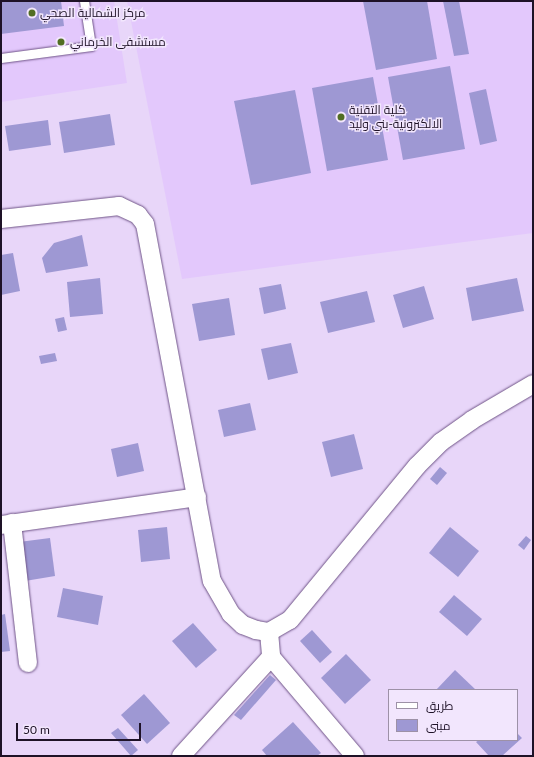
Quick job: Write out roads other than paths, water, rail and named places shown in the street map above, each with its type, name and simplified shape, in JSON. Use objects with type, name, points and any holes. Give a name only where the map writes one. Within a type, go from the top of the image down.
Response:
[{"type":"street","points":[[1,219],[119,206],[138,215],[145,224],[212,581],[231,614],[243,625],[256,630],[269,632],[290,620],[432,450],[454,432],[533,384]]},
{"type":"street","points":[[28,663],[7,524],[196,497]]},
{"type":"street","points":[[269,632],[271,657],[355,756]]},
{"type":"street","points":[[181,756],[271,657]]},
{"type":"lane","points":[[1,58],[91,46],[84,1]]},
{"type":"place","name":"مركز الشمالية الصحي","points":[[32,13]]},
{"type":"place","name":"مستشفى الخرماني","points":[[61,42]]},
{"type":"place","name":"كلية التقنية الالكترونية-بني وليد","points":[[341,117]]}]
